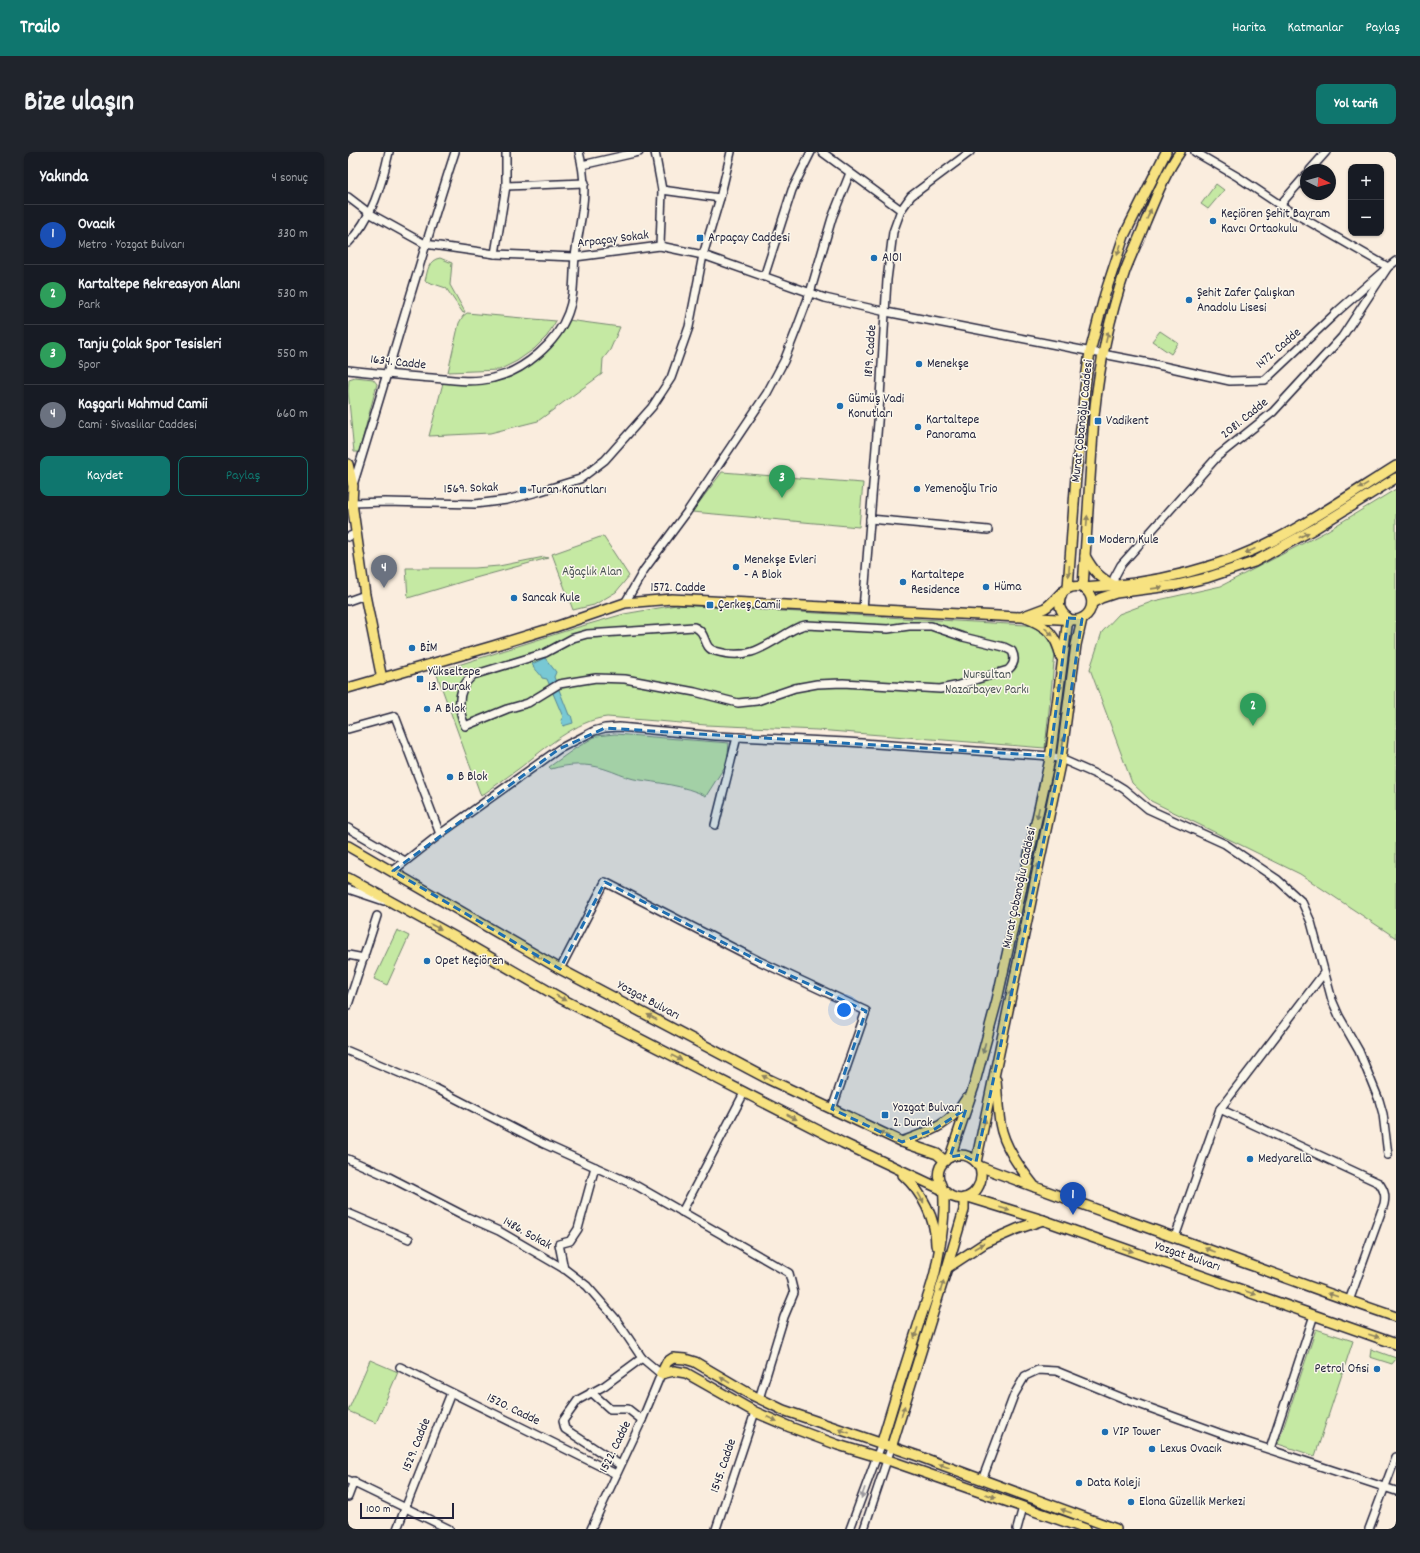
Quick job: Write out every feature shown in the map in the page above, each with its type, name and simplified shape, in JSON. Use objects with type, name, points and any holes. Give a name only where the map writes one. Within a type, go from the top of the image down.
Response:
[{"type":"main road","name":"Murat Çobanoğlu Caddesi","points":[[947,1159],[974,1086],[997,1000],[1050,756],[1068,618],[1064,615],[1059,606],[1060,596],[1066,590],[1076,476],[1090,352],[1105,294],[1124,236],[1166,152]]},
{"type":"main road","name":"Murat Çobanoğlu Caddesi","points":[[1083,588],[1094,416],[1103,354],[1115,302],[1126,269],[1157,194],[1180,152]]},
{"type":"main road","points":[[348,464],[353,486],[350,504],[357,533],[365,595],[382,679]]},
{"type":"main road","points":[[1083,588],[1089,594],[1092,603],[1116,590],[1203,569],[1234,558],[1284,535],[1396,466]]},
{"type":"main road","points":[[1021,616],[1045,608],[1054,602],[1066,590],[1077,586],[1083,588],[1116,590],[1177,585],[1206,578],[1254,562],[1314,529],[1396,478]]},
{"type":"main road","points":[[1085,556],[1092,568],[1101,578],[1116,590]]},
{"type":"main road","name":"1572. Cadde","points":[[348,688],[555,627],[625,603],[672,599],[1068,618],[1073,620],[1082,619]]},
{"type":"main road","name":"Murat Çobanoğlu Caddesi","points":[[977,1164],[995,1069],[1061,759],[1076,645],[1082,619],[1089,612],[1092,603]]},
{"type":"main road","points":[[1021,616],[1048,630],[1056,639],[1062,661]]},
{"type":"main road","name":"Yozgat Bulvarı","points":[[348,846],[560,969],[768,1078],[902,1142],[947,1159]]},
{"type":"main road","points":[[348,878],[562,998],[744,1093],[896,1169],[943,1190],[953,1197],[966,1197],[977,1190],[981,1183],[982,1176],[977,1164],[970,1157],[962,1155],[947,1159],[940,1167],[938,1181],[943,1190],[944,1218],[936,1270],[881,1445]]},
{"type":"main road","points":[[995,1069],[1000,1124],[1011,1152],[1021,1170],[1036,1188]]},
{"type":"main road","points":[[902,1142],[935,1129],[951,1119],[961,1107],[974,1086]]},
{"type":"main road","name":"Yozgat Bulvarı","points":[[977,1164],[1036,1188],[1396,1317]]},
{"type":"main road","points":[[896,1169],[920,1194],[928,1211],[933,1224],[936,1239],[936,1270]]},
{"type":"main road","points":[[891,1448],[947,1268],[964,1210],[966,1197]]},
{"type":"main road","name":"Yozgat Bulvarı","points":[[966,1197],[1043,1220],[1396,1344]]},
{"type":"main road","points":[[947,1268],[985,1243],[1016,1229],[1043,1220]]},
{"type":"main road","points":[[661,1374],[667,1362],[673,1358],[695,1362],[759,1399],[783,1410],[1116,1529]]},
{"type":"main road","points":[[661,1374],[674,1371],[686,1373],[755,1412],[790,1427],[838,1445],[888,1460],[1086,1529]]},
{"type":"street","points":[[348,243],[369,213],[382,183],[390,152]]},
{"type":"street","points":[[353,486],[425,244],[455,152]]},
{"type":"street","points":[[495,254],[506,186],[506,152]]},
{"type":"street","name":"1634. Cadde","points":[[348,370],[446,380],[492,379],[508,374],[537,356],[558,335],[568,314],[575,280],[575,257],[584,207],[585,183],[579,152]]},
{"type":"street","points":[[582,165],[639,152]]},
{"type":"street","points":[[656,152],[662,190],[660,246]]},
{"type":"street","name":"1569. Sokak","points":[[350,504],[385,502],[474,504],[507,500],[580,479],[605,460],[652,407],[671,378],[689,327],[703,255],[720,198],[731,152]]},
{"type":"street","points":[[764,277],[792,190],[811,152]]},
{"type":"street","points":[[822,152],[901,210]]},
{"type":"street","name":"1819. Cadde","points":[[863,609],[886,312],[887,280],[893,232],[901,210],[911,196],[970,152]]},
{"type":"street","points":[[1195,152],[1388,267]]},
{"type":"street","points":[[1315,164],[1326,152]]},
{"type":"street","points":[[625,603],[644,570],[687,512],[767,394],[784,361],[810,293],[832,218],[850,173]]},
{"type":"street","points":[[1280,204],[1300,181]]},
{"type":"street","points":[[506,186],[585,183]]},
{"type":"street","points":[[662,190],[720,198]]},
{"type":"street","name":"Arpaçay Sokak","points":[[348,197],[369,213],[425,244],[495,254],[575,257],[660,246],[703,255],[824,298],[886,312],[1090,352]]},
{"type":"street","name":"2081. Cadde","points":[[1116,590],[1114,578],[1120,565],[1218,456],[1274,412],[1342,337],[1388,267],[1396,261]]},
{"type":"street","name":"1472. Cadde","points":[[1090,352],[1149,362],[1230,381],[1266,380],[1338,310],[1388,267]]},
{"type":"street","points":[[870,519],[988,530]]},
{"type":"street","points":[[348,538],[357,533]]},
{"type":"street","points":[[348,601],[365,595]]},
{"type":"street","points":[[921,625],[931,626],[963,637],[1004,647],[1012,651],[1015,659],[1012,667],[1008,670],[940,689],[843,683],[817,684],[795,688],[747,703],[738,703],[695,692],[613,678],[583,679],[558,684],[549,689],[528,703],[507,709],[465,726],[459,707],[461,692],[473,675],[545,652],[578,636],[595,633],[694,627],[702,632],[709,648],[714,651],[741,654],[756,652],[802,626],[888,629],[921,625]]},
{"type":"street","points":[[348,729],[395,716],[440,834]]},
{"type":"street","points":[[393,871],[440,834],[559,750],[594,731],[605,728],[619,727],[737,737],[847,742],[1050,756],[1061,759],[1117,785],[1148,810],[1225,844],[1278,880],[1297,896],[1307,910],[1315,934],[1332,1000],[1339,1016],[1359,1051],[1379,1100],[1385,1129],[1388,1155]]},
{"type":"street","points":[[715,825],[737,737]]},
{"type":"street","points":[[348,828],[405,861]]},
{"type":"street","points":[[560,969],[605,882],[759,961],[866,1011],[832,1109]]},
{"type":"street","points":[[348,889],[402,908]]},
{"type":"street","points":[[348,1005],[377,916]]},
{"type":"street","points":[[348,955],[364,958]]},
{"type":"street","points":[[1175,1237],[1220,1109],[1324,973]]},
{"type":"street","points":[[348,1051],[437,1089],[542,1143],[637,1186],[789,1273],[794,1293],[784,1317],[759,1399]]},
{"type":"street","points":[[682,1212],[744,1093]]},
{"type":"street","points":[[1220,1109],[1378,1183],[1383,1189],[1385,1196],[1384,1204],[1349,1301]]},
{"type":"street","name":"1486. Sokak","points":[[348,1159],[499,1231],[564,1269],[587,1286],[615,1318],[642,1358],[661,1374]]},
{"type":"street","points":[[564,1269],[560,1244],[570,1241],[578,1229],[595,1167]]},
{"type":"street","points":[[348,1213],[409,1240]]},
{"type":"street","points":[[1270,1449],[1314,1315]]},
{"type":"street","points":[[620,1465],[565,1429],[563,1421],[578,1400],[604,1386],[642,1358]]},
{"type":"street","name":"1520. Cadde","points":[[400,1367],[616,1474]]},
{"type":"street","points":[[982,1480],[1014,1395],[1025,1376],[1038,1370],[1056,1371],[1125,1399],[1396,1491]]},
{"type":"street","name":"1522. Cadde","points":[[591,1529],[642,1420],[661,1374]]},
{"type":"street","points":[[591,1392],[610,1409],[628,1409],[642,1420]]},
{"type":"street","name":"1529. Cadde","points":[[397,1529],[404,1507],[451,1393]]},
{"type":"street","name":"1545. Cadde","points":[[716,1529],[755,1412]]},
{"type":"street","points":[[850,1529],[881,1445]]},
{"type":"street","points":[[864,1529],[891,1448]]},
{"type":"street","points":[[1369,1529],[1396,1457]]},
{"type":"street","points":[[348,1497],[351,1480],[449,1529]]},
{"type":"street","points":[[1017,1529],[1024,1507]]},
{"type":"highlighted area","points":[[1068,618],[1082,619],[1061,759],[976,1162],[962,1155],[950,1157],[966,1109],[935,1129],[902,1142],[832,1109],[866,1011],[759,961],[605,882],[560,969],[393,871],[559,749],[605,728],[1050,756]]},
{"type":"green space","points":[[1216,184],[1224,190],[1208,209],[1201,204]]},
{"type":"green space","points":[[440,258],[452,263],[450,285],[465,312],[463,313],[446,288],[425,281],[431,263]]},
{"type":"green space","points":[[467,313],[556,321],[547,336],[534,349],[517,361],[499,370],[448,372],[459,323],[463,316]]},
{"type":"green space","points":[[568,320],[620,327],[610,350],[603,359],[602,374],[538,421],[490,433],[429,436],[443,383],[471,384],[487,382],[516,373],[541,357],[560,334]]},
{"type":"green space","points":[[1160,331],[1178,343],[1171,354],[1152,341]]},
{"type":"green space","points":[[355,377],[373,379],[377,384],[359,452],[354,452],[348,391],[349,379]]},
{"type":"green space","points":[[722,472],[863,483],[859,527],[692,512]]},
{"type":"green space","points":[[1396,489],[1396,938],[1300,874],[1151,801],[1132,783],[1090,669],[1102,632],[1119,614],[1154,601],[1221,586],[1325,532]]},
{"type":"green space","name":"Ağaçlık Alan","points":[[603,536],[629,576],[616,592],[594,605],[573,610],[552,554]]},
{"type":"green space","name":"Ağaçlık Alan","points":[[544,557],[548,558],[408,598],[406,568],[475,568],[499,566]]},
{"type":"green space","name":"Nursultan Nazarbayev Parkı","points":[[676,605],[1032,626],[1046,634],[1052,643],[1055,654],[1045,748],[817,730],[706,725],[607,717],[596,719],[561,736],[481,796],[436,672],[624,614]]},
{"type":"green space","points":[[615,734],[729,743],[727,763],[706,796],[680,787],[630,778],[598,767],[571,765],[551,769],[549,767],[596,736]]},
{"type":"green space","points":[[397,930],[409,936],[387,985],[374,979]]},
{"type":"green space","points":[[1316,1329],[1353,1341],[1315,1456],[1278,1444]]},
{"type":"green space","points":[[1371,1349],[1396,1359],[1392,1364],[1370,1357]]},
{"type":"green space","points":[[370,1360],[398,1372],[376,1423],[348,1411]]},
{"type":"water","points":[[545,658],[556,672],[554,677],[569,715],[571,715],[573,723],[563,726],[561,720],[563,717],[547,679],[542,678],[532,664]]},
{"type":"place","name":"Keçiören Şehit Bayram Kavcı Ortaokulu","points":[[1213,221]]},
{"type":"place","name":"Arpaçay Caddesi","points":[[700,238]]},
{"type":"place","name":"A101","points":[[874,258]]},
{"type":"place","name":"Şehit Zafer Çalışkan Anadolu Lisesi","points":[[1189,300]]},
{"type":"place","name":"Menekşe","points":[[919,364]]},
{"type":"place","name":"Gümüş Vadi Konutları","points":[[840,406]]},
{"type":"place","name":"Vadikent","points":[[1098,421]]},
{"type":"place","name":"Kartaltepe Panorama","points":[[918,427]]},
{"type":"place","name":"Yemenoğlu Trio","points":[[917,489]]},
{"type":"place","name":"Turan Konutları","points":[[523,490]]},
{"type":"place","name":"Tanju Çolak Spor Tesisleri","points":[[782,498]]},
{"type":"place","name":"Modern Kule","points":[[1091,540]]},
{"type":"place","name":"Menekşe Evleri - A Blok","points":[[736,567]]},
{"type":"place","name":"Kartaltepe Residence","points":[[903,582]]},
{"type":"place","name":"Hüma","points":[[986,587]]},
{"type":"place","name":"Kaşgarlı Mahmud Camii","points":[[384,588]]},
{"type":"place","name":"Sancak Kule","points":[[514,598]]},
{"type":"place","name":"Çerkeş Camii","points":[[710,605]]},
{"type":"place","name":"BİM","points":[[412,648]]},
{"type":"place","name":"Yükseltepe 13. Durak","points":[[420,679]]},
{"type":"place","name":"A Blok","points":[[427,709]]},
{"type":"place","name":"Kartaltepe Rekreasyon Alanı","points":[[1253,726]]},
{"type":"place","name":"B Blok","points":[[450,777]]},
{"type":"place","name":"Opet Keçiören","points":[[427,961]]},
{"type":"place","name":"Yozgat Bulvarı 2. Durak","points":[[885,1115]]},
{"type":"place","name":"Medyarella","points":[[1250,1159]]},
{"type":"place","name":"Ovacık","points":[[1073,1215]]},
{"type":"place","name":"Petrol Ofisi","points":[[1377,1369]]},
{"type":"place","name":"VIP Tower","points":[[1105,1432]]},
{"type":"place","name":"Lexus Ovacık","points":[[1152,1449]]},
{"type":"place","name":"Data Koleji","points":[[1079,1483]]},
{"type":"place","name":"Elona Güzellik Merkezi","points":[[1131,1502]]}]
